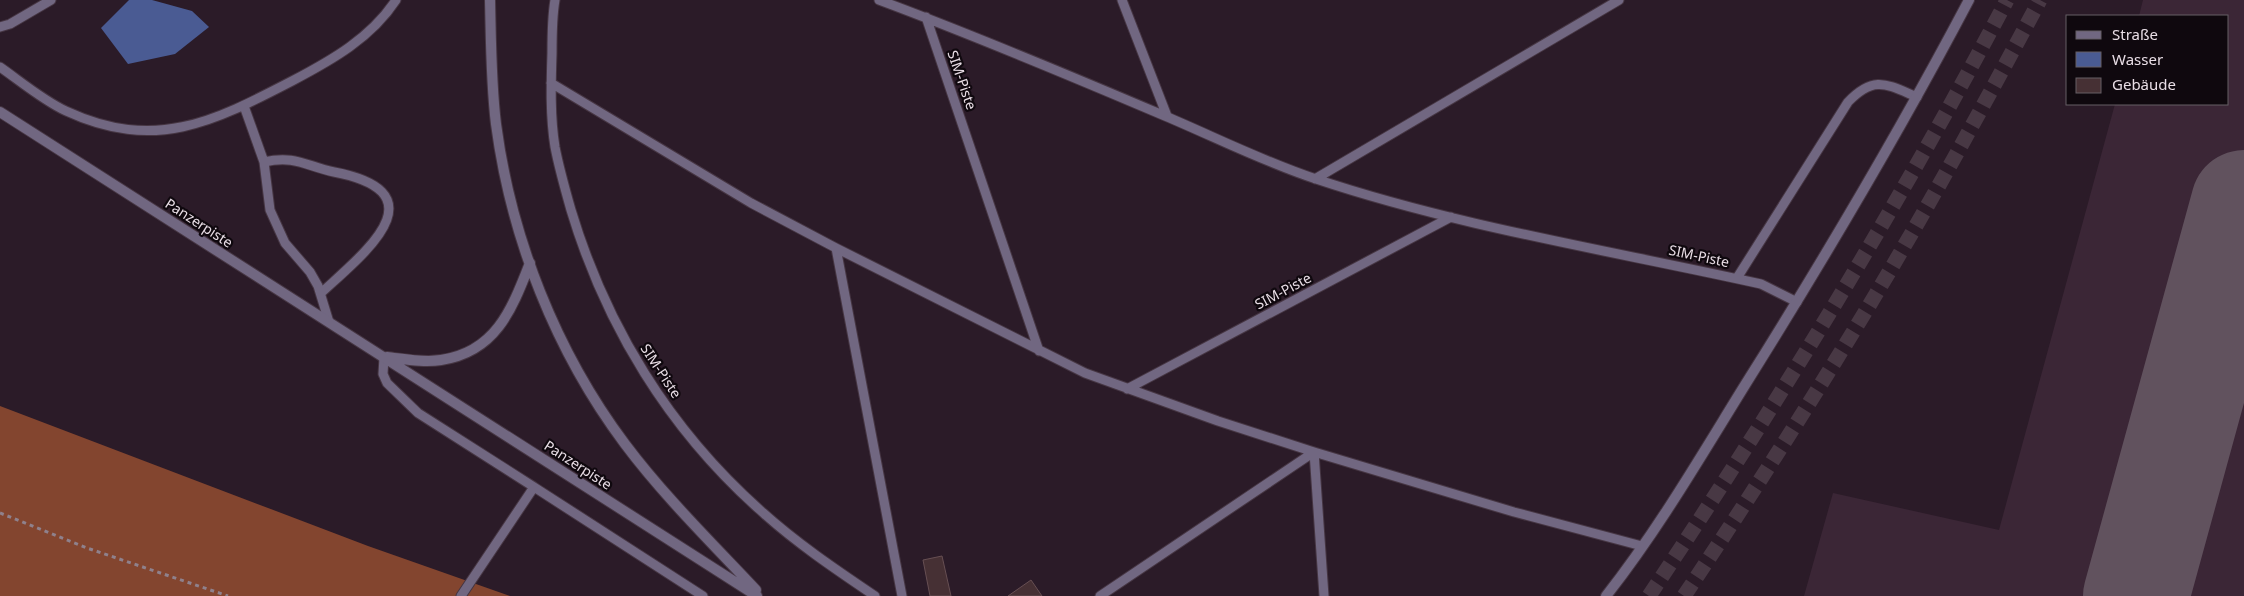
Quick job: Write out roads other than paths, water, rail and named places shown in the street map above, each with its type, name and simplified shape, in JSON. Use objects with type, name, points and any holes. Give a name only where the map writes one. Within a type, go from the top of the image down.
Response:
[{"type":"street","name":"Panzerpiste","points":[[490,0],[491,68],[496,126],[512,207],[530,263],[561,338],[589,389],[624,443],[670,500],[759,596]]},
{"type":"street","points":[[1606,596],[1642,546],[1797,302],[1917,97],[1969,0]]},
{"type":"street","name":"Panzerpiste","points":[[0,112],[759,596]]},
{"type":"street","name":"Panzerpiste","points":[[384,357],[441,360],[467,353],[488,339],[506,319],[530,263]]},
{"type":"lane","points":[[0,27],[10,24],[51,0]]},
{"type":"lane","points":[[0,67],[64,110],[96,123],[130,129],[164,130],[196,125],[244,106],[320,66],[357,42],[385,16],[396,0]]},
{"type":"lane","name":"SIM-Piste","points":[[555,0],[551,83],[555,148],[579,236],[598,288],[623,337],[654,388],[687,434],[725,477],[758,509],[803,546],[875,596]]},
{"type":"lane","name":"SIM-Piste","points":[[880,0],[1167,116],[1243,151],[1315,179],[1451,217],[1737,278],[1773,288],[1797,302]]},
{"type":"lane","points":[[1122,0],[1167,116]]},
{"type":"lane","points":[[1315,179],[1618,0]]},
{"type":"lane","name":"SIM-Piste","points":[[926,17],[1040,351]]},
{"type":"lane","points":[[551,83],[751,202],[836,248],[1084,373],[1218,421],[1314,452],[1514,512],[1642,546]]},
{"type":"lane","name":"SIM-Piste","points":[[1737,278],[1853,96],[1859,90],[1874,84],[1886,84],[1917,97]]},
{"type":"lane","points":[[244,106],[264,162],[270,210],[285,243],[310,272],[321,293],[329,322]]},
{"type":"lane","points":[[264,162],[281,158],[329,171],[357,176],[377,187],[386,197],[390,213],[384,229],[371,246],[321,293]]},
{"type":"lane","name":"SIM-Piste","points":[[1127,389],[1451,217]]},
{"type":"lane","points":[[836,248],[902,596]]},
{"type":"lane","points":[[384,357],[382,366],[387,383],[418,413],[703,596]]},
{"type":"lane","points":[[1100,596],[1314,452]]},
{"type":"lane","points":[[1314,452],[1324,596]]},
{"type":"lane","points":[[461,596],[534,487]]},
{"type":"water","points":[[129,0],[152,0],[192,11],[209,27],[175,54],[128,64],[101,28]]},
{"type":"tunnel","points":[[1649,596],[1744,450],[1836,302],[1924,152],[2007,0]]},
{"type":"tunnel","points":[[1684,596],[1782,446],[1898,258],[2040,0]]}]
